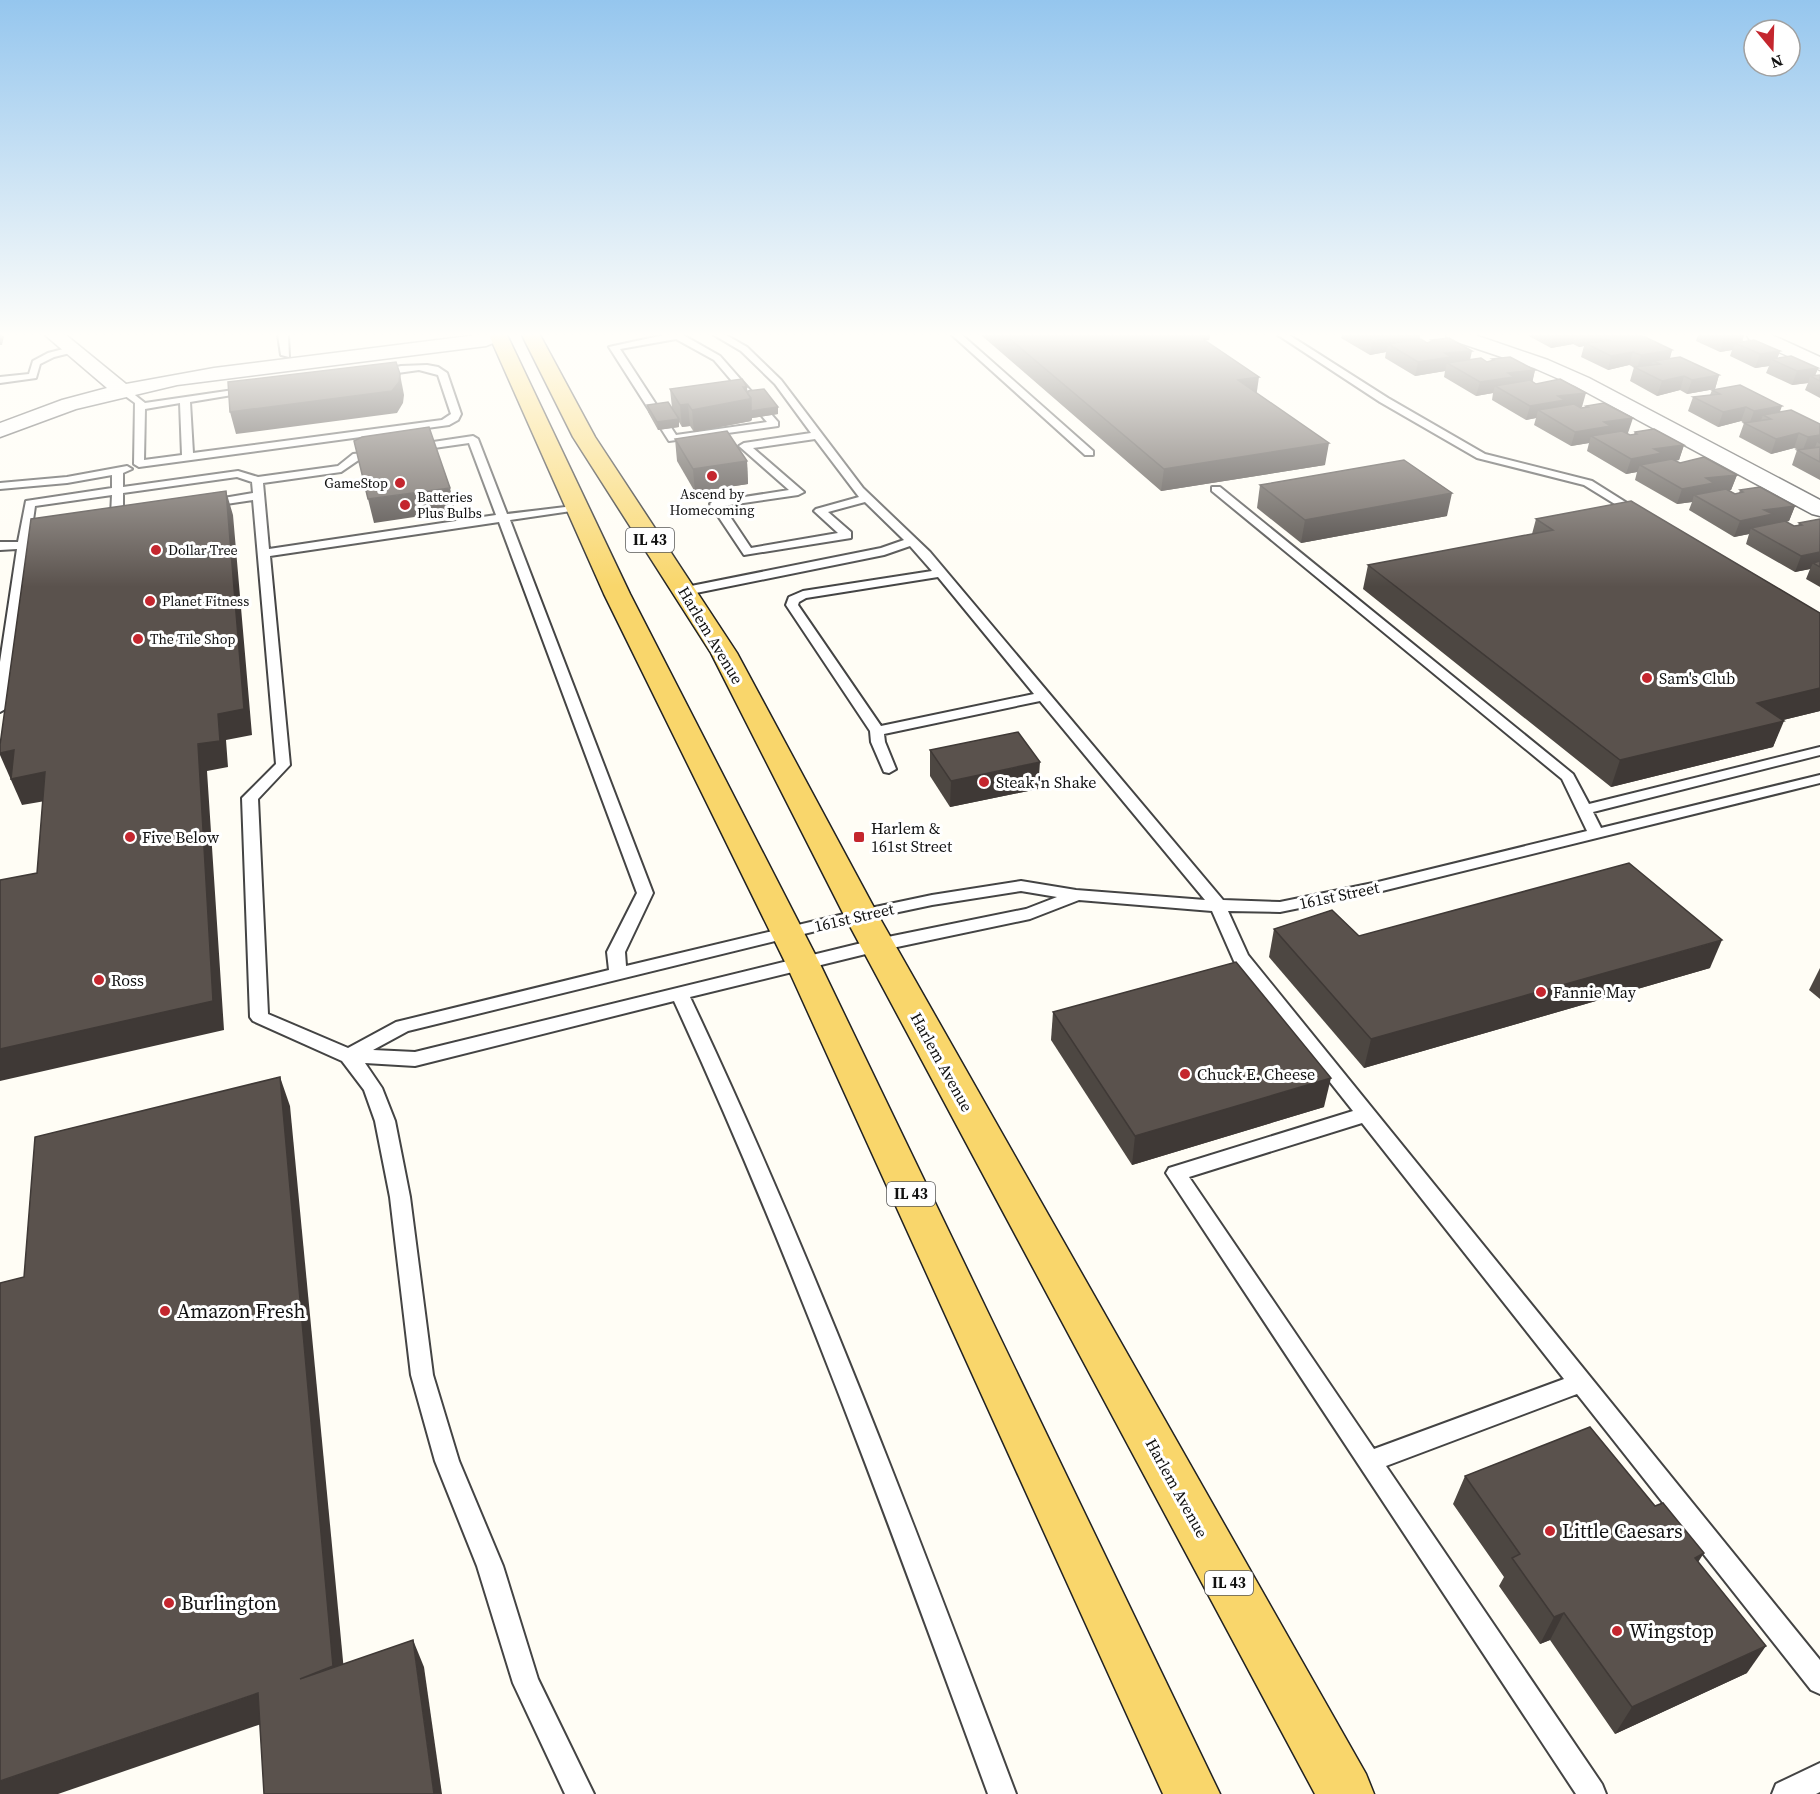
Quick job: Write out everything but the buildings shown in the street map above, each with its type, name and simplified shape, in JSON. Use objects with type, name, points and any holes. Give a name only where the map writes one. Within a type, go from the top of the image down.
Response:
[{"type":"main road","name":"IL 43","points":[[536,419],[617,594],[796,948],[1192,1794]]},
{"type":"main road","name":"Harlem Avenue","points":[[574,419],[651,543],[686,591],[724,653],[870,930],[1346,1794]]},
{"type":"street","points":[[0,431],[29,419]]},
{"type":"street","points":[[1651,419],[1820,509]]},
{"type":"lane","points":[[139,464],[140,419]]},
{"type":"lane","points":[[186,419],[188,457]]},
{"type":"lane","points":[[0,486],[67,480],[118,472],[139,464],[445,423],[453,419]]},
{"type":"lane","points":[[660,419],[673,439],[774,424],[770,419]]},
{"type":"lane","points":[[806,419],[867,498],[926,555],[1217,904],[1240,957],[1364,1115],[1820,1681]]},
{"type":"lane","points":[[1050,419],[1089,453]]},
{"type":"lane","points":[[1416,419],[1481,456],[1588,483],[1648,520]]},
{"type":"lane","points":[[819,435],[744,446],[809,502],[847,534],[748,552],[716,504],[809,502],[867,498]]},
{"type":"lane","points":[[199,505],[258,488],[341,469],[357,456],[473,439],[645,893],[616,951],[618,975]]},
{"type":"lane","points":[[118,472],[117,516],[140,513]]},
{"type":"lane","points":[[0,708],[30,503],[238,474],[258,488],[283,765],[250,798],[259,1017],[349,1056],[373,1088],[385,1121],[400,1197],[422,1375],[447,1461],[490,1566],[526,1683],[580,1794]]},
{"type":"lane","points":[[1216,489],[1568,777],[1596,834]]},
{"type":"lane","points":[[264,553],[578,507]]},
{"type":"lane","points":[[686,591],[884,551],[910,542]]},
{"type":"lane","points":[[0,546],[24,545]]},
{"type":"lane","points":[[889,769],[878,742],[877,731],[792,605],[793,600],[803,595],[940,573]]},
{"type":"lane","points":[[877,731],[1044,696]]},
{"type":"lane","points":[[1584,810],[1820,752]]},
{"type":"lane","name":"161st Street","points":[[349,1056],[415,1059],[748,978],[796,948],[870,930],[932,900],[1021,886],[1076,895],[1280,908],[1378,887],[1820,779]]},
{"type":"lane","name":"161st Street","points":[[349,1056],[402,1026],[740,945],[796,948],[870,930],[1030,914],[1076,895]]},
{"type":"lane","points":[[680,995],[735,1113],[832,1350],[912,1552],[1002,1794]]},
{"type":"lane","points":[[1364,1115],[1176,1173],[1592,1794]]},
{"type":"lane","points":[[1370,1462],[1580,1383]]},
{"type":"lane","points":[[1786,1794],[1820,1777]]},
{"type":"place","name":"Ascend by Homecoming","points":[[712,476]]},
{"type":"place","name":"GameStop","points":[[400,483]]},
{"type":"place","name":"Batteries Plus Bulbs","points":[[405,505]]},
{"type":"place","name":"Dollar Tree","points":[[156,550]]},
{"type":"place","name":"Planet Fitness","points":[[150,601]]},
{"type":"place","name":"The Tile Shop","points":[[138,639]]},
{"type":"place","name":"Sam's Club","points":[[1647,678]]},
{"type":"place","name":"Steak 'n Shake","points":[[984,782]]},
{"type":"place","name":"Five Below","points":[[130,837]]},
{"type":"place","name":"Harlem & 161st Street","points":[[859,837]]},
{"type":"place","name":"Ross","points":[[99,980]]},
{"type":"place","name":"Fannie May","points":[[1541,992]]},
{"type":"place","name":"Chuck E. Cheese","points":[[1185,1074]]},
{"type":"place","name":"Amazon Fresh","points":[[165,1311]]},
{"type":"place","name":"Little Caesars","points":[[1550,1531]]},
{"type":"place","name":"Burlington","points":[[169,1603]]},
{"type":"place","name":"Wingstop","points":[[1617,1631]]}]
